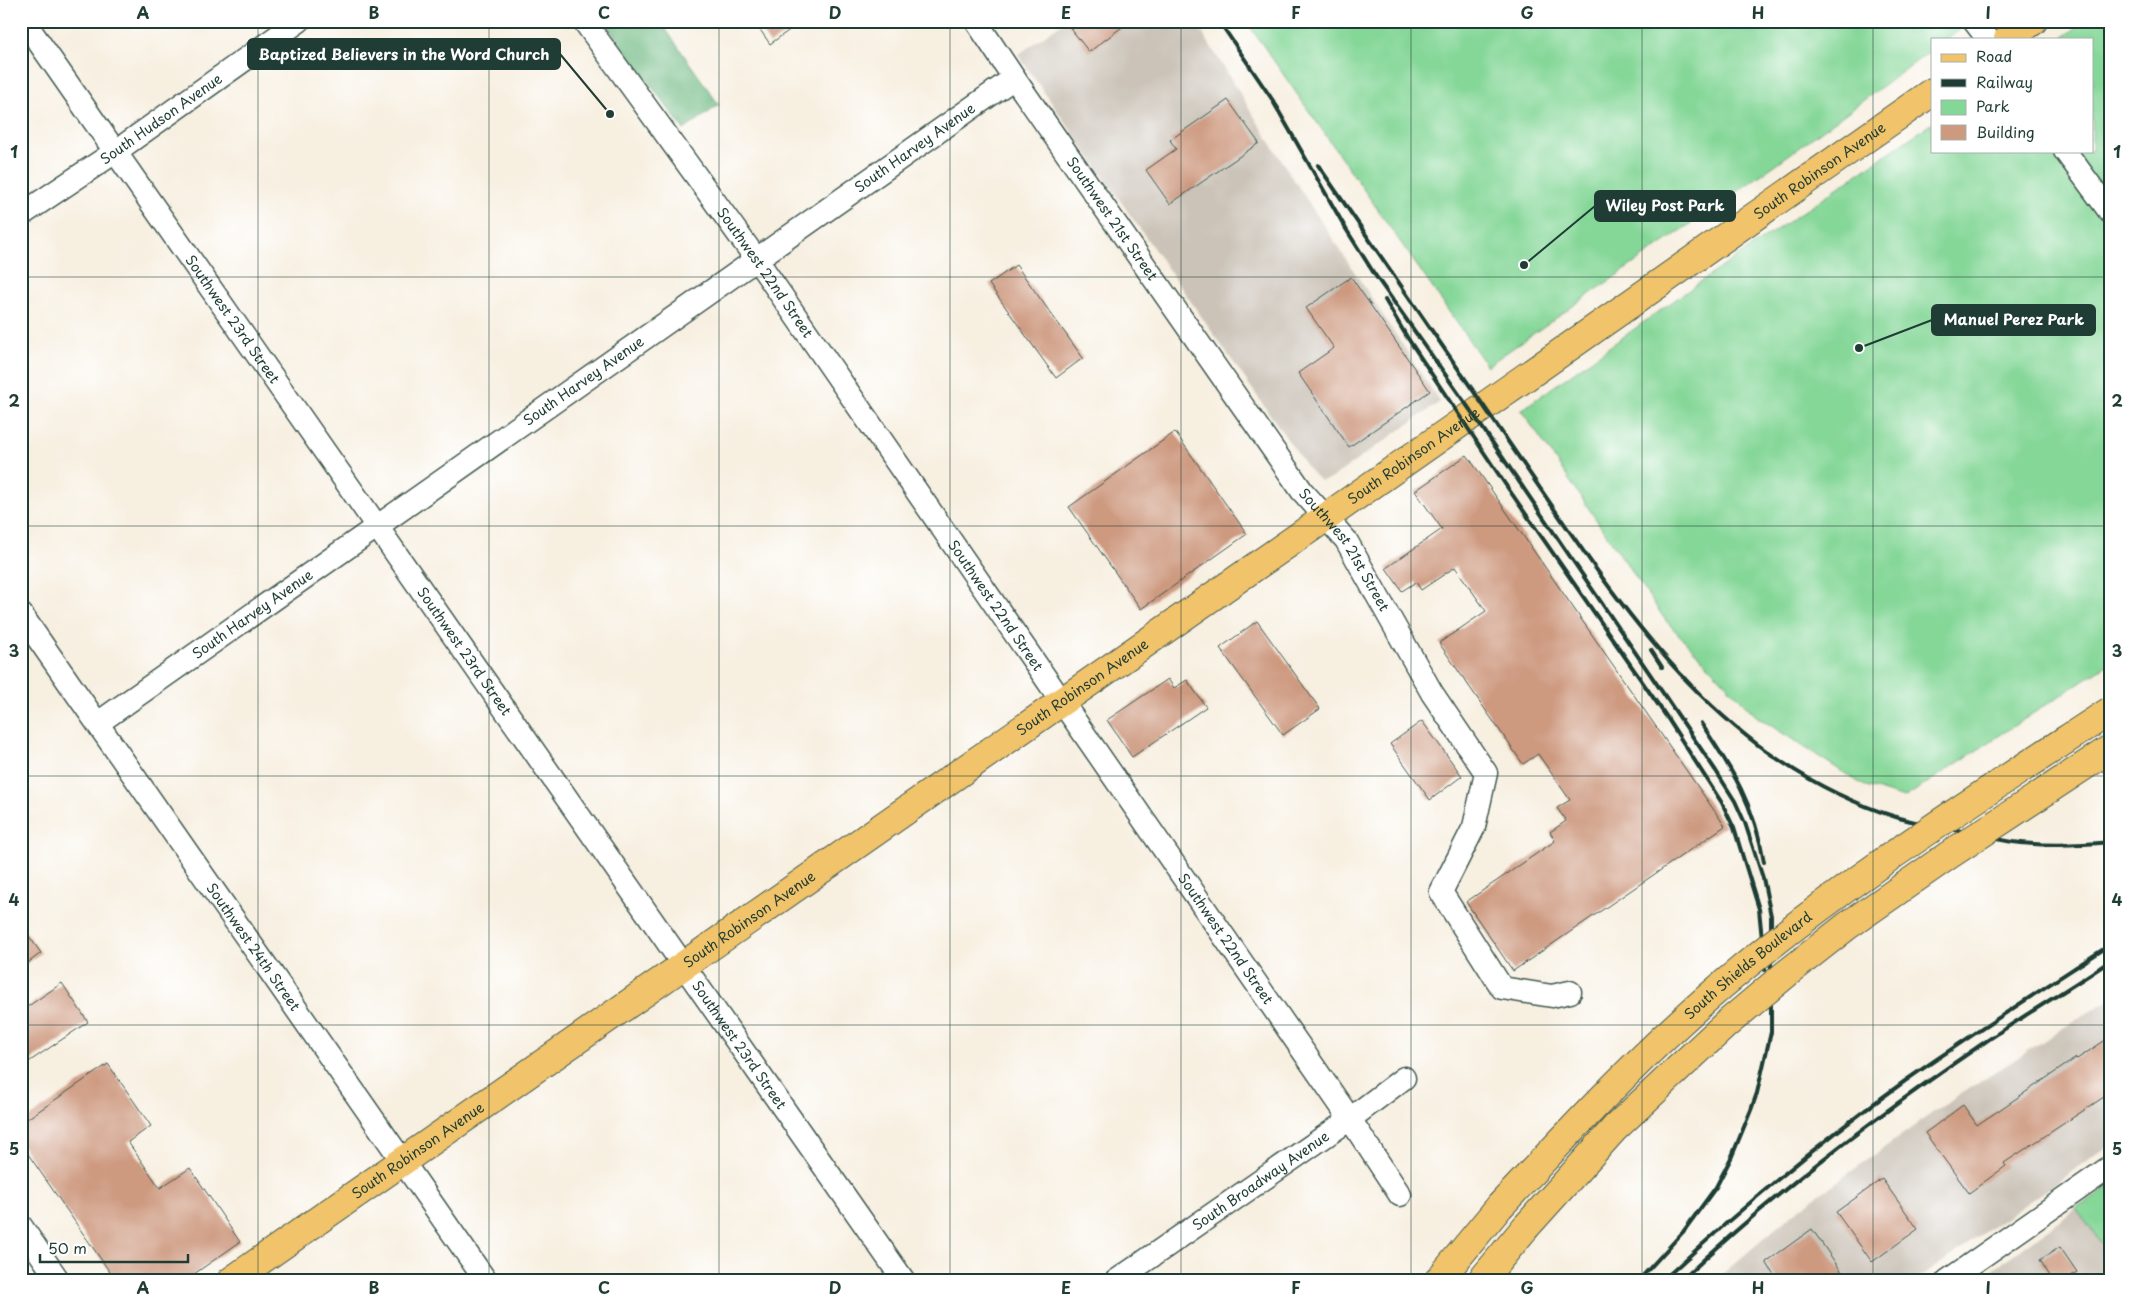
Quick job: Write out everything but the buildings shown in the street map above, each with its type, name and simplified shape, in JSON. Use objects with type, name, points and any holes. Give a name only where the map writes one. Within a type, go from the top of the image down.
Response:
[{"type":"main road","points":[[2009,38],[2033,21]]},
{"type":"main road","name":"South Robinson Avenue","points":[[232,1281],[1326,518],[1931,93]]},
{"type":"main road","name":"South Shields Boulevard","points":[[1438,1281],[1500,1206],[1591,1108],[1704,1001],[1785,935],[1899,851],[2110,710]]},
{"type":"main road","points":[[1481,1281],[1525,1228],[1615,1128],[1724,1026],[1786,974],[1862,915],[2110,749]]},
{"type":"street","name":"Southwest 23rd Street","points":[[24,21],[904,1281]]},
{"type":"street","name":"South Hudson Avenue","points":[[21,216],[115,152],[299,21]]},
{"type":"street","name":"Southwest 22nd Street","points":[[584,21],[757,260],[1350,1119],[1400,1195]]},
{"type":"street","points":[[976,21],[1014,78]]},
{"type":"street","points":[[1974,21],[1987,38]]},
{"type":"street","name":"South Harvey Avenue","points":[[98,723],[1014,78]]},
{"type":"street","name":"Southwest 21st Street","points":[[1014,78],[1302,491],[1346,540],[1432,693],[1486,773],[1474,827],[1441,892],[1502,988],[1552,996],[1570,992]]},
{"type":"street","points":[[2066,152],[2110,212]]},
{"type":"street","name":"Southwest 24th Street","points":[[21,614],[486,1281]]},
{"type":"street","name":"South Broadway Avenue","points":[[1116,1281],[1350,1119],[1404,1078]]},
{"type":"street","points":[[1947,1281],[1970,1274],[2110,1167]]},
{"type":"street","points":[[21,1226],[59,1281]]},
{"type":"shaded area","points":[[1065,21],[1195,21],[1290,174],[1440,402],[1330,479],[1320,481],[1309,470],[1018,55]]},
{"type":"shaded area","points":[[2110,1000],[2110,1145],[1915,1281],[1714,1281],[1795,1212],[1935,1111]]},
{"type":"shaded area","points":[[2076,1209],[2110,1255],[2110,1281],[1995,1281],[1989,1272]]},
{"type":"green space","points":[[603,21],[660,21],[719,105],[684,130]]},
{"type":"green space","points":[[1246,21],[1972,21],[1948,38],[1931,38],[1931,51],[1775,165],[1487,366]]},
{"type":"green space","points":[[2085,21],[2110,21],[2110,663],[1904,798],[1863,785],[1756,716],[1666,621],[1521,410],[1693,287],[1931,124],[1931,152],[2094,152],[2094,38],[2062,38]]},
{"type":"green space","points":[[2110,1186],[2110,1255],[2076,1209]]},
{"type":"railway","points":[[1219,21],[1278,108]]},
{"type":"railway","points":[[1274,103],[1346,229],[1375,275],[1473,414],[1735,801],[1745,823],[1763,878],[1771,916],[1771,1032],[1757,1093],[1732,1156],[1716,1187],[1683,1232],[1638,1281]]},
{"type":"railway","points":[[1318,165],[1593,565],[1633,618],[1676,669],[1723,716],[1774,757],[1832,791],[1896,817],[2021,843],[2066,845],[2110,842]]},
{"type":"railway","points":[[1385,300],[1407,337],[1505,484],[1666,716],[1722,803],[1734,828],[1759,909],[1765,970]]},
{"type":"railway","points":[[1651,650],[1662,667]]},
{"type":"railway","points":[[1701,723],[1723,756],[1741,789],[1755,823],[1764,862]]},
{"type":"railway","points":[[1662,1281],[1780,1177],[1873,1104],[1956,1046],[2110,945]]},
{"type":"railway","points":[[1681,1281],[1753,1216],[1828,1155],[1906,1097],[1985,1042],[2110,961]]},
{"type":"place","name":"Baptized Believers in the Word Church","points":[[610,114]]},
{"type":"place","name":"Wiley Post Park","points":[[1524,265]]},
{"type":"place","name":"Manuel Perez Park","points":[[1859,348]]}]
